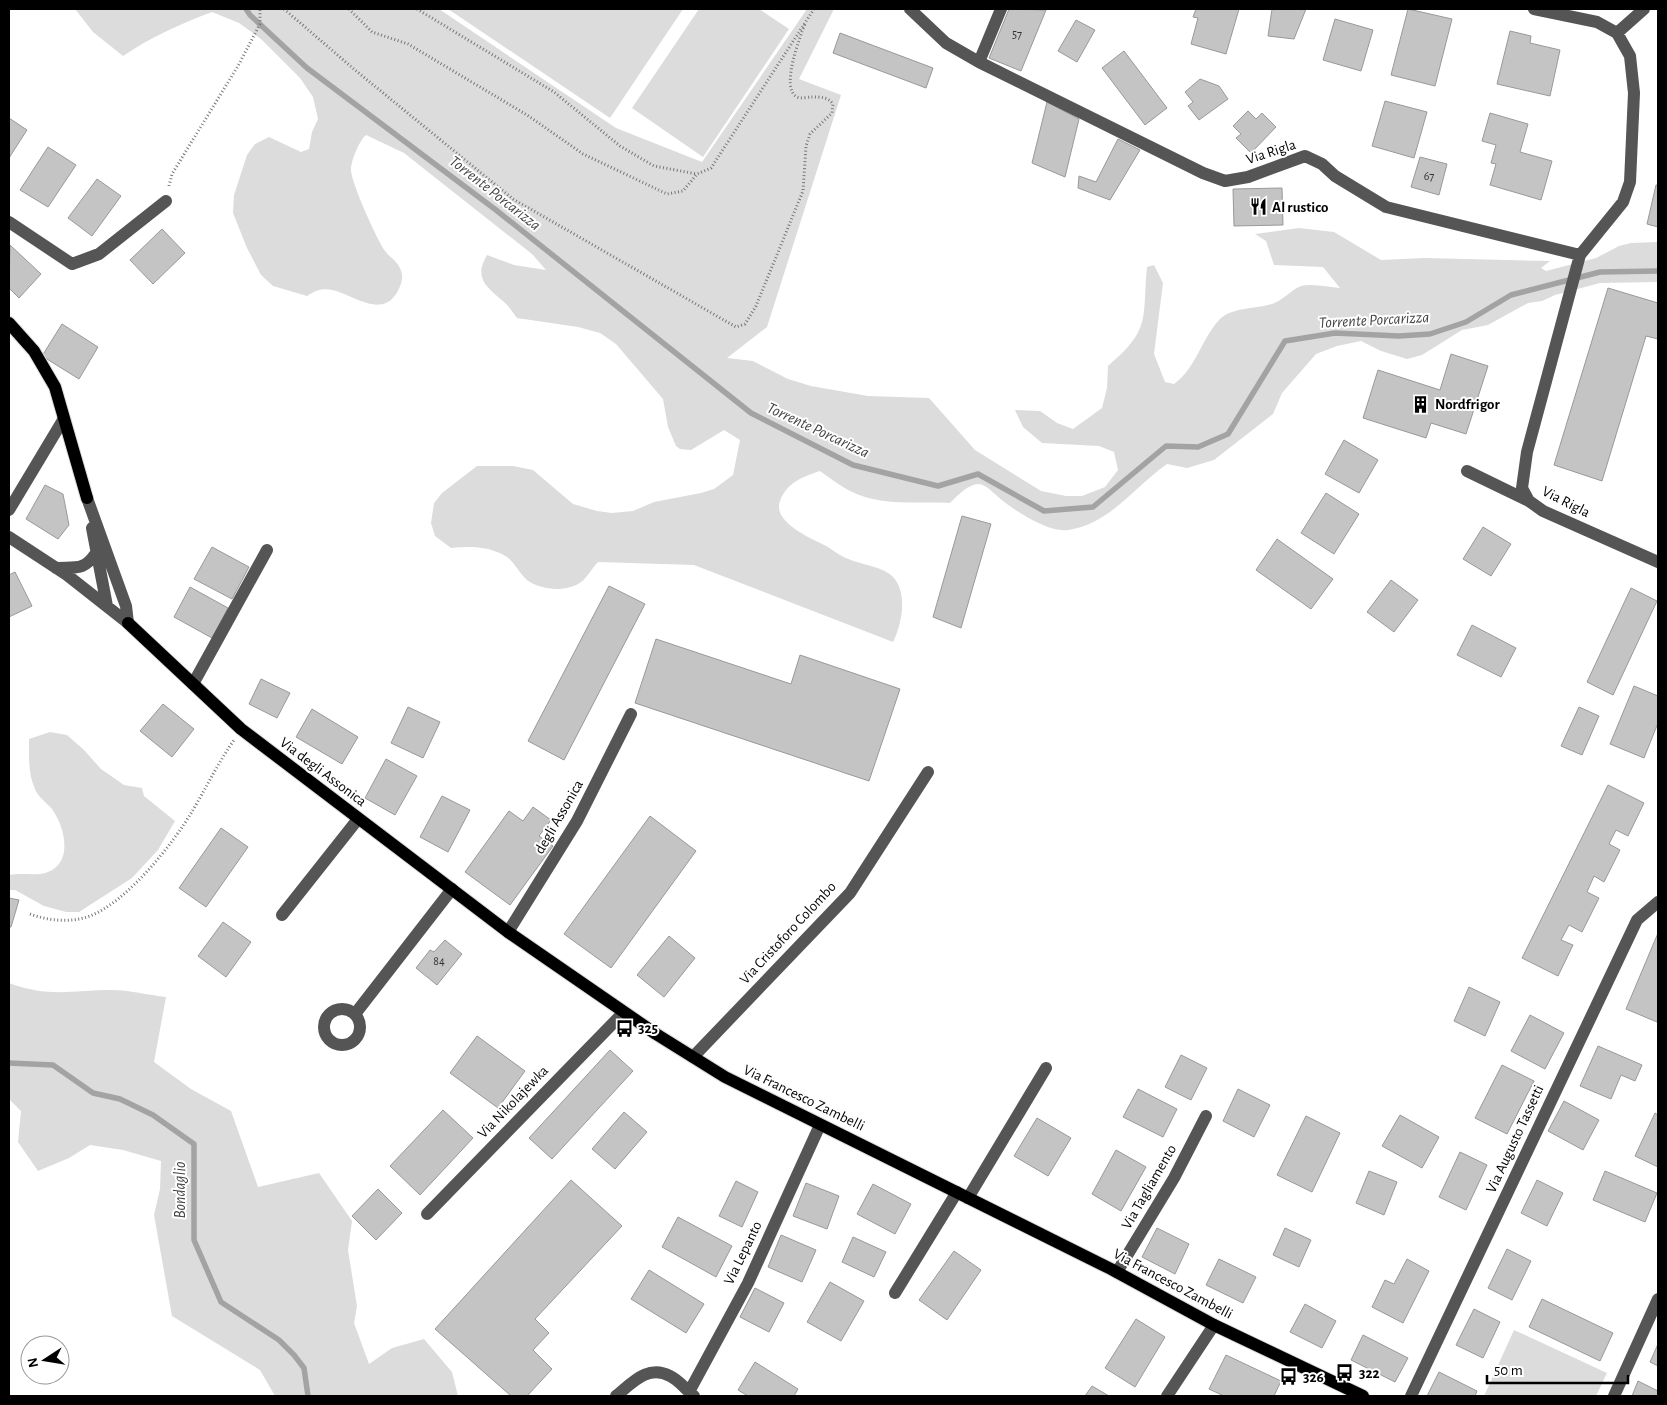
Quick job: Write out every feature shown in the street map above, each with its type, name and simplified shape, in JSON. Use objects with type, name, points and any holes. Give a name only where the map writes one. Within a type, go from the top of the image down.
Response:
[{"type":"main road","points":[[9,323],[34,351],[55,387],[87,498]]},
{"type":"main road","name":"Via degli Assonica","points":[[128,623],[241,730],[508,932],[627,1015]]},
{"type":"main road","name":"Via Francesco Zambelli","points":[[627,1015],[725,1077],[1117,1272],[1214,1324],[1363,1396]]},
{"type":"street","name":"Via Rigla","points":[[910,9],[946,43],[979,62],[1203,173],[1225,181],[1248,177],[1305,156],[1322,164],[1335,176],[1386,207],[1580,255]]},
{"type":"street","points":[[979,62],[1001,9]]},
{"type":"street","points":[[1534,9],[1597,22],[1617,33],[1644,9]]},
{"type":"street","name":"Via Rigla","points":[[1617,33],[1630,56],[1634,93],[1630,182],[1623,202],[1580,255],[1526,452],[1522,488],[1529,501],[1543,511],[1658,562]]},
{"type":"street","points":[[9,222],[72,264],[99,254],[166,200]]},
{"type":"street","points":[[9,510],[63,420]]},
{"type":"street","points":[[1466,471],[1529,501]]},
{"type":"street","points":[[87,498],[96,553],[106,589],[108,606]]},
{"type":"street","points":[[87,498],[126,606],[128,623]]},
{"type":"street","name":"Via degli Assonica","points":[[9,537],[56,568],[128,623]]},
{"type":"street","points":[[193,684],[267,550]]},
{"type":"street","points":[[56,568],[81,568],[89,563],[96,553]]},
{"type":"street","name":"degli Assonica","points":[[508,932],[577,821],[632,714]]},
{"type":"street","name":"Via Cristoforo Colombo","points":[[693,1057],[850,893],[928,772]]},
{"type":"street","points":[[282,915],[358,819]]},
{"type":"street","points":[[355,1014],[452,889]]},
{"type":"street","name":"Via Augusto Tassetti","points":[[1411,1396],[1637,920],[1658,902]]},
{"type":"street","name":"Via Nikolajewka","points":[[427,1214],[627,1015]]},
{"type":"street","points":[[895,1293],[1046,1068]]},
{"type":"street","name":"Via Tagliamento","points":[[1117,1272],[1174,1178],[1206,1116]]},
{"type":"street","name":"Via Lepanto","points":[[692,1394],[748,1283],[820,1124]]},
{"type":"street","points":[[1614,1396],[1658,1299]]},
{"type":"street","points":[[1167,1396],[1214,1324]]},
{"type":"street","points":[[616,1396],[642,1374],[656,1371],[671,1376],[692,1394]]},
{"type":"path","points":[[166,200],[172,174],[238,66],[260,24],[260,9]]},
{"type":"path","points":[[284,9],[355,70],[513,199],[736,327],[745,324],[756,306],[803,190],[806,146],[810,134],[832,113],[833,104],[830,100],[824,97],[798,97],[792,92],[790,82],[792,62],[805,24]]},
{"type":"path","points":[[349,9],[372,32],[408,44],[527,115],[583,154],[625,176],[667,194],[683,191],[696,174],[711,168],[814,9]]},
{"type":"path","points":[[417,9],[554,92],[620,146],[654,166],[696,174]]},
{"type":"path","points":[[30,914],[45,920],[68,920],[90,916],[119,897],[148,872],[194,810],[217,764],[241,730]]},
{"type":"shaded area","points":[[75,9],[439,9],[616,128],[702,162],[807,9],[834,9],[799,79],[841,95],[767,327],[727,358],[753,361],[788,379],[811,386],[868,396],[929,398],[975,450],[1041,491],[1066,496],[1082,496],[1105,487],[1118,470],[1114,452],[1099,446],[1042,443],[1023,427],[1015,410],[1040,411],[1057,423],[1073,429],[1102,408],[1107,388],[1108,366],[1132,342],[1142,322],[1147,267],[1154,265],[1163,283],[1154,354],[1165,382],[1174,384],[1194,361],[1208,335],[1225,315],[1238,310],[1272,304],[1301,286],[1315,285],[1340,288],[1323,267],[1274,265],[1266,241],[1255,234],[1299,228],[1334,232],[1381,260],[1424,258],[1550,261],[1541,268],[1546,271],[1596,258],[1619,246],[1631,243],[1658,242],[1658,282],[1600,283],[1555,295],[1542,301],[1528,303],[1488,325],[1462,330],[1422,355],[1407,359],[1381,351],[1361,341],[1337,346],[1316,354],[1282,393],[1273,414],[1214,460],[1187,468],[1167,464],[1109,513],[1083,526],[1068,530],[1052,528],[1034,521],[1009,506],[988,488],[978,484],[966,489],[950,503],[912,503],[862,496],[842,487],[820,471],[796,481],[787,489],[780,501],[779,509],[788,523],[804,535],[836,553],[884,571],[893,577],[898,584],[901,591],[902,609],[899,626],[893,642],[694,565],[598,562],[583,580],[575,585],[561,589],[546,588],[527,580],[510,559],[500,553],[480,548],[451,548],[435,536],[431,523],[434,503],[442,493],[477,466],[513,466],[533,470],[573,504],[612,513],[633,511],[654,502],[714,489],[733,475],[740,440],[724,430],[691,450],[680,449],[676,446],[668,427],[663,399],[616,344],[600,333],[578,327],[517,318],[508,305],[492,292],[484,282],[481,270],[487,255],[514,265],[546,270],[532,254],[404,153],[366,135],[354,157],[351,166],[352,176],[376,235],[385,251],[401,271],[402,281],[396,294],[392,299],[378,305],[370,304],[332,290],[318,290],[307,296],[273,286],[261,275],[247,248],[233,213],[234,195],[247,155],[255,144],[269,137],[301,152],[309,149],[312,132],[318,119],[313,97],[300,78],[261,39],[239,23],[212,12],[166,31],[123,56],[93,32]]},
{"type":"shaded area","points":[[448,9],[683,9],[610,118]]},
{"type":"shaded area","points":[[699,9],[759,9],[789,29],[703,157],[632,108]]},
{"type":"shaded area","points":[[50,732],[67,735],[101,769],[124,785],[142,788],[144,796],[175,821],[158,850],[132,878],[79,912],[66,912],[44,906],[15,890],[9,890],[9,875],[40,874],[51,871],[63,857],[64,837],[61,827],[52,809],[36,792],[29,765],[29,739]]},
{"type":"shaded area","points":[[9,983],[23,988],[49,992],[118,990],[166,997],[154,1062],[191,1089],[231,1111],[258,1187],[319,1173],[352,1221],[348,1250],[357,1306],[354,1323],[369,1364],[392,1348],[424,1339],[452,1372],[458,1396],[275,1396],[260,1370],[172,1316],[154,1215],[160,1189],[161,1161],[123,1150],[90,1145],[69,1158],[38,1171],[18,1142],[21,1111],[9,1099]]},
{"type":"shaded area","points":[[1514,1330],[1607,1373],[1596,1396],[1484,1396]]},
{"type":"building","points":[[1009,9],[1046,10],[1021,71],[989,58]]},
{"type":"building","points":[[1196,9],[1239,9],[1226,54],[1191,44],[1198,18],[1193,17]]},
{"type":"building","points":[[1272,9],[1306,9],[1294,39],[1268,36]]},
{"type":"building","points":[[1408,9],[1452,19],[1435,86],[1391,75]]},
{"type":"building","points":[[1335,19],[1373,30],[1361,71],[1323,60]]},
{"type":"building","points":[[1076,20],[1095,30],[1077,62],[1058,51]]},
{"type":"building","points":[[1510,31],[1531,36],[1530,43],[1560,50],[1550,96],[1497,84]]},
{"type":"building","points":[[840,33],[933,68],[926,88],[833,53]]},
{"type":"building","points":[[1124,51],[1167,108],[1145,125],[1102,68]]},
{"type":"building","points":[[1200,79],[1219,86],[1228,99],[1199,120],[1188,106],[1193,102],[1185,92]]},
{"type":"building","points":[[1385,101],[1427,112],[1414,158],[1372,146]]},
{"type":"building","points":[[1047,102],[1079,119],[1065,177],[1032,163]]},
{"type":"building","points":[[1248,111],[1256,119],[1262,113],[1276,127],[1251,153],[1236,138],[1241,134],[1233,126]]},
{"type":"building","points":[[1490,113],[1528,124],[1520,152],[1552,161],[1541,200],[1490,185],[1496,164],[1491,163],[1496,145],[1482,141]]},
{"type":"building","points":[[9,118],[27,130],[9,158]]},
{"type":"building","points":[[1118,139],[1140,150],[1110,200],[1078,188],[1079,176],[1096,182]]},
{"type":"building","points":[[48,147],[76,165],[48,207],[20,190]]},
{"type":"building","points":[[1420,157],[1447,164],[1439,195],[1411,187]]},
{"type":"building","points":[[97,179],[121,196],[92,236],[68,218]]},
{"type":"building","points":[[1656,185],[1658,185],[1658,227],[1647,224]]},
{"type":"building","name":"Al rustico","points":[[1282,188],[1283,225],[1234,226],[1233,189]]},
{"type":"building","points":[[162,229],[185,253],[153,284],[130,260]]},
{"type":"building","points":[[10,245],[41,274],[19,298],[9,288]]},
{"type":"building","points":[[1608,288],[1658,303],[1658,339],[1646,336],[1602,481],[1554,465]]},
{"type":"building","points":[[62,324],[98,347],[79,379],[42,356]]},
{"type":"building","name":"Nordfrigor","points":[[1451,354],[1488,366],[1466,434],[1431,423],[1426,438],[1363,418],[1378,370],[1440,390]]},
{"type":"building","points":[[1344,440],[1378,460],[1359,493],[1325,474]]},
{"type":"building","points":[[45,485],[63,494],[69,525],[58,539],[26,519]]},
{"type":"building","points":[[1326,493],[1359,514],[1334,554],[1301,533]]},
{"type":"building","points":[[962,516],[991,524],[961,628],[933,617]]},
{"type":"building","points":[[1483,527],[1511,544],[1491,576],[1463,559]]},
{"type":"building","points":[[1277,539],[1333,579],[1311,609],[1256,570]]},
{"type":"building","points":[[212,547],[249,567],[232,599],[194,579]]},
{"type":"building","points":[[15,572],[32,606],[9,617],[9,575]]},
{"type":"building","points":[[1391,580],[1418,600],[1394,632],[1367,612]]},
{"type":"building","points":[[609,586],[645,604],[564,760],[528,741]]},
{"type":"building","points":[[190,587],[228,608],[212,638],[174,617]]},
{"type":"building","points":[[1631,588],[1657,601],[1613,695],[1587,682]]},
{"type":"building","points":[[1472,625],[1516,648],[1501,677],[1457,655]]},
{"type":"building","points":[[656,639],[791,684],[800,655],[900,689],[869,781],[635,703]]},
{"type":"building","points":[[261,679],[290,693],[277,718],[249,704]]},
{"type":"building","points":[[1634,686],[1658,696],[1658,723],[1644,758],[1610,744]]},
{"type":"building","points":[[163,704],[194,729],[172,757],[140,731]]},
{"type":"building","points":[[408,707],[440,722],[423,758],[391,743]]},
{"type":"building","points":[[1579,707],[1599,716],[1582,755],[1561,746]]},
{"type":"building","points":[[312,709],[358,737],[342,764],[296,737]]},
{"type":"building","points":[[386,759],[417,776],[395,815],[365,798]]},
{"type":"building","points":[[1608,785],[1644,803],[1628,836],[1616,830],[1609,844],[1620,850],[1604,882],[1594,876],[1587,892],[1599,898],[1582,932],[1569,925],[1561,940],[1573,945],[1558,976],[1522,958]]},
{"type":"building","points":[[442,796],[470,810],[448,852],[420,837]]},
{"type":"building","points":[[533,807],[551,820],[539,836],[553,846],[510,905],[465,872],[509,811],[523,821]]},
{"type":"building","points":[[650,816],[696,851],[611,968],[564,934]]},
{"type":"building","points":[[221,828],[248,847],[206,907],[179,888]]},
{"type":"building","points":[[9,898],[19,900],[11,927],[9,927]]},
{"type":"building","points":[[223,922],[251,942],[226,977],[198,956]]},
{"type":"building","points":[[1658,933],[1658,1019],[1657,1022],[1626,1009]]},
{"type":"building","points":[[669,936],[695,958],[664,997],[637,975]]},
{"type":"building","points":[[445,940],[462,954],[437,985],[416,968],[430,950],[434,952]]},
{"type":"building","points":[[1469,987],[1500,1002],[1485,1036],[1454,1021]]},
{"type":"building","points":[[1530,1015],[1564,1033],[1545,1069],[1511,1051]]},
{"type":"building","points":[[477,1036],[525,1071],[498,1108],[450,1073]]},
{"type":"building","points":[[1598,1046],[1642,1065],[1635,1081],[1621,1075],[1611,1099],[1580,1086]]},
{"type":"building","points":[[610,1050],[633,1071],[552,1159],[529,1138]]},
{"type":"building","points":[[1181,1055],[1207,1068],[1191,1100],[1165,1087]]},
{"type":"building","points":[[1502,1065],[1534,1081],[1507,1134],[1475,1118]]},
{"type":"building","points":[[1138,1089],[1177,1109],[1163,1137],[1123,1117]]},
{"type":"building","points":[[1238,1089],[1270,1105],[1254,1137],[1223,1121]]},
{"type":"building","points":[[1564,1101],[1599,1120],[1583,1150],[1548,1131]]},
{"type":"building","points":[[443,1110],[473,1138],[420,1195],[390,1166]]},
{"type":"building","points":[[624,1112],[647,1132],[615,1169],[592,1149]]},
{"type":"building","points":[[1655,1113],[1658,1115],[1658,1167],[1635,1156]]},
{"type":"building","points":[[1400,1115],[1439,1137],[1422,1168],[1382,1146]]},
{"type":"building","points":[[1306,1116],[1340,1133],[1312,1192],[1277,1175]]},
{"type":"building","points":[[1037,1118],[1071,1138],[1048,1176],[1014,1156]]},
{"type":"building","points":[[1116,1150],[1146,1167],[1121,1211],[1092,1194]]},
{"type":"building","points":[[1460,1152],[1487,1165],[1466,1210],[1439,1197]]},
{"type":"building","points":[[1369,1171],[1397,1182],[1384,1215],[1356,1203]]},
{"type":"building","points":[[1605,1171],[1657,1193],[1645,1222],[1593,1200]]},
{"type":"building","points":[[571,1180],[622,1226],[535,1319],[549,1333],[533,1350],[552,1369],[527,1396],[511,1396],[435,1329]]},
{"type":"building","points":[[1537,1180],[1563,1193],[1547,1226],[1521,1213]]},
{"type":"building","points":[[736,1181],[758,1192],[742,1227],[719,1216]]},
{"type":"building","points":[[806,1183],[839,1196],[827,1229],[793,1216]]},
{"type":"building","points":[[873,1184],[911,1204],[895,1234],[857,1214]]},
{"type":"building","points":[[378,1189],[402,1213],[376,1240],[352,1216]]},
{"type":"building","points":[[678,1217],[732,1246],[716,1277],[662,1247]]},
{"type":"building","points":[[1157,1228],[1189,1244],[1175,1274],[1142,1257]]},
{"type":"building","points":[[1285,1228],[1311,1240],[1299,1267],[1273,1255]]},
{"type":"building","points":[[781,1235],[816,1250],[802,1282],[768,1267]]},
{"type":"building","points":[[853,1237],[886,1252],[874,1277],[842,1262]]},
{"type":"building","points":[[1507,1249],[1531,1261],[1512,1300],[1488,1288]]},
{"type":"building","points":[[954,1251],[981,1270],[947,1320],[919,1300]]},
{"type":"building","points":[[1219,1259],[1256,1277],[1243,1303],[1206,1285]]},
{"type":"building","points":[[1407,1259],[1429,1271],[1403,1323],[1372,1307],[1385,1280],[1394,1284]]},
{"type":"building","points":[[649,1270],[704,1304],[686,1333],[631,1299]]},
{"type":"building","points":[[830,1282],[864,1301],[841,1341],[807,1322]]},
{"type":"building","points":[[755,1288],[784,1303],[769,1332],[740,1317]]},
{"type":"building","points":[[1542,1299],[1613,1333],[1600,1361],[1529,1327]]},
{"type":"building","points":[[1305,1304],[1336,1321],[1322,1348],[1290,1332]]},
{"type":"building","points":[[1474,1309],[1500,1322],[1483,1358],[1456,1345]]},
{"type":"building","points":[[1136,1319],[1165,1337],[1135,1387],[1105,1368]]},
{"type":"building","points":[[1363,1335],[1408,1358],[1395,1382],[1351,1360]]},
{"type":"building","points":[[1658,1344],[1658,1366],[1650,1362]]},
{"type":"building","points":[[1226,1355],[1281,1381],[1274,1396],[1224,1396],[1209,1389]]},
{"type":"building","points":[[755,1362],[798,1389],[794,1396],[748,1396],[738,1390]]},
{"type":"building","points":[[1439,1372],[1477,1391],[1475,1396],[1427,1396]]},
{"type":"building","points":[[1638,1381],[1658,1391],[1658,1396],[1632,1396]]},
{"type":"building","points":[[1092,1386],[1109,1396],[1085,1396]]},
{"type":"waterway","name":"Torrente Porcarizza","points":[[246,9],[250,15],[307,68],[496,210],[751,413],[853,465],[938,486],[978,474],[1044,511],[1093,507],[1166,446],[1198,447],[1228,434],[1285,341],[1335,333],[1399,336],[1430,334],[1466,322],[1511,295],[1600,272],[1658,271]]},
{"type":"waterway","name":"Bondaglio","points":[[9,1063],[53,1065],[93,1093],[120,1099],[153,1115],[194,1144],[194,1240],[221,1302],[279,1340],[294,1355],[304,1368],[308,1396]]},
{"type":"place","name":"Al rustico","points":[[1258,207]]},
{"type":"place","name":"Nordfrigor","points":[[1421,404]]},
{"type":"place","name":"325","points":[[624,1028]]},
{"type":"place","name":"322","points":[[1345,1373]]},
{"type":"place","name":"326","points":[[1289,1377]]}]
